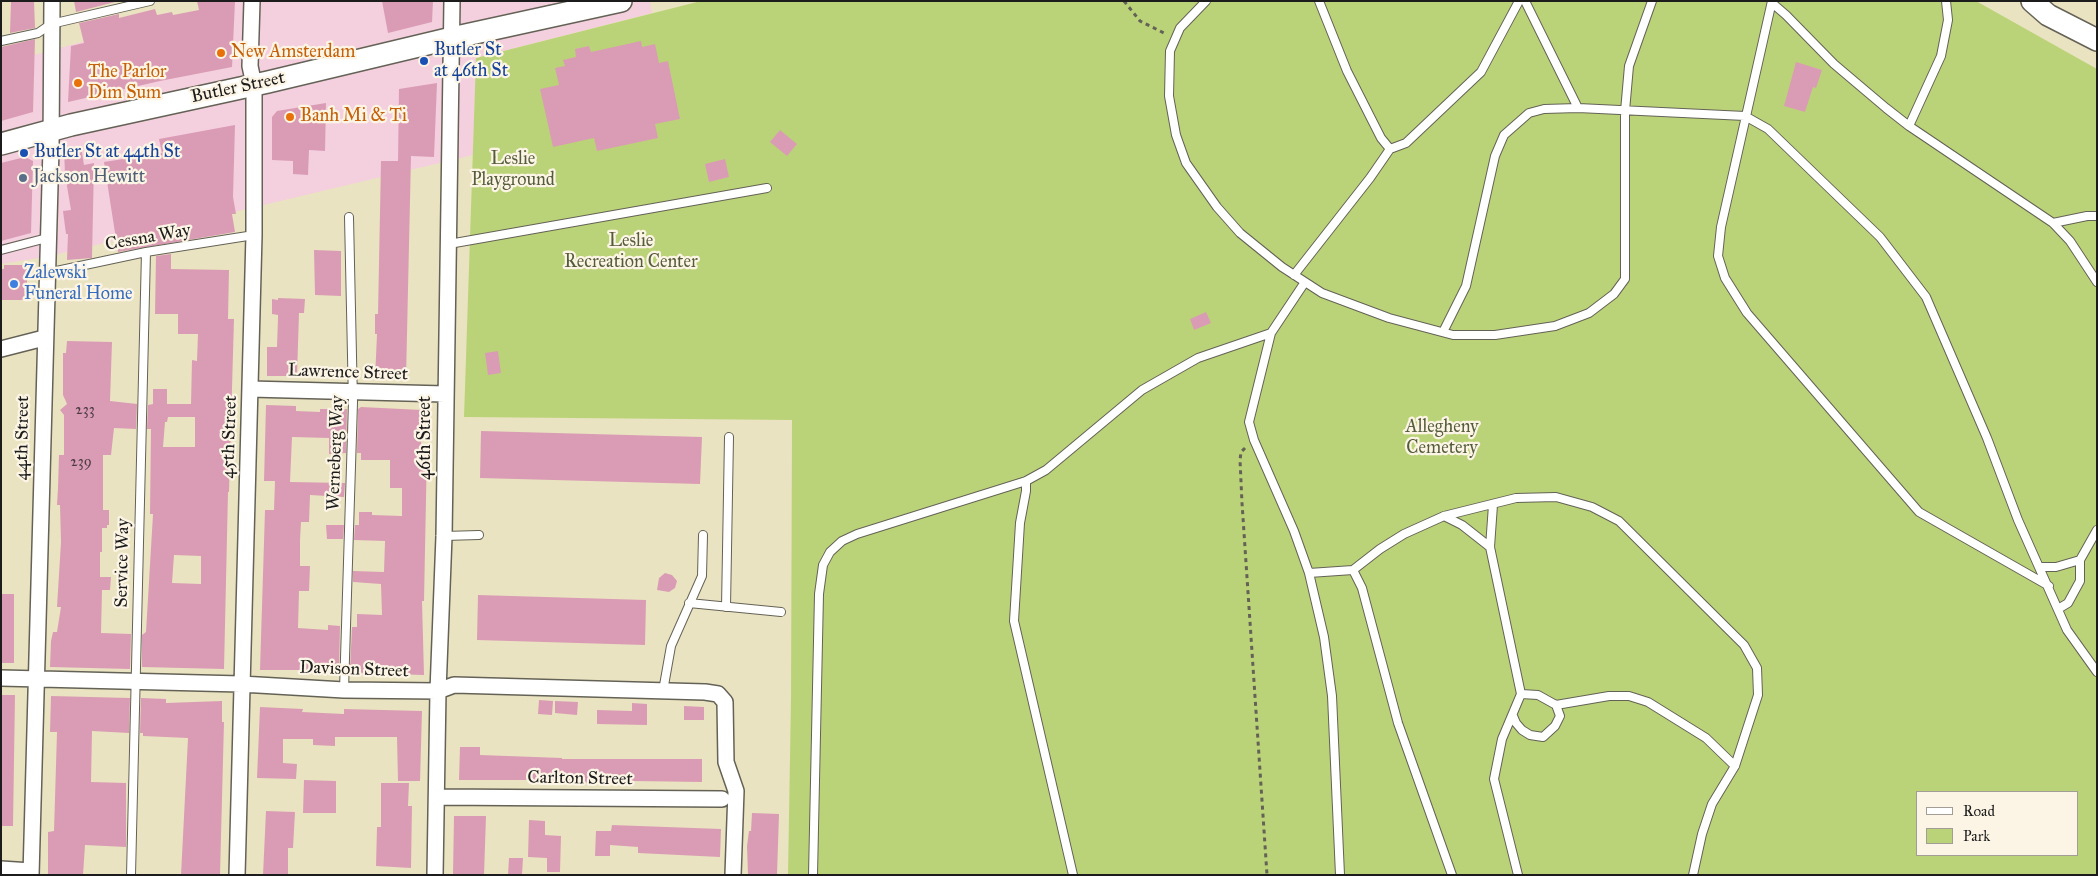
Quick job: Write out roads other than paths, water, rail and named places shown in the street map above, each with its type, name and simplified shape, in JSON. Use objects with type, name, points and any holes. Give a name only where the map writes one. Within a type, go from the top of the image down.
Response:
[{"type":"main road","name":"Butler Street","points":[[1,144],[51,130],[620,1]]},
{"type":"main road","points":[[2032,1],[2048,15],[2091,35]]},
{"type":"street","name":"44th Street","points":[[31,873],[51,130],[52,1]]},
{"type":"street","name":"45th Street","points":[[237,875],[254,235],[254,85],[250,66],[252,1]]},
{"type":"street","name":"46th Street","points":[[436,875],[438,691],[444,536],[452,1]]},
{"type":"street","points":[[1,349],[44,338]]},
{"type":"street","name":"Lawrence Street","points":[[250,389],[445,394]]},
{"type":"street","name":"Davison Street","points":[[1,678],[241,684],[344,690],[438,691],[454,684],[705,692],[718,694],[725,702],[726,762],[736,791],[733,875]]},
{"type":"street","name":"Carlton Street","points":[[438,797],[722,800]]},
{"type":"street","points":[[1,870],[31,873]]},
{"type":"lane","points":[[1,41],[38,33],[51,24],[150,1]]},
{"type":"lane","points":[[1206,1],[1180,28],[1170,51],[1169,96],[1176,134],[1186,163],[1217,207],[1240,233],[1294,275],[1322,293],[1389,318],[1454,335],[1495,335],[1555,326],[1589,313],[1614,294],[1625,279],[1625,111],[1629,66],[1652,1]]},
{"type":"lane","points":[[1319,1],[1347,71],[1381,138],[1390,149]]},
{"type":"lane","points":[[1294,275],[1370,178],[1390,149],[1406,143],[1481,72],[1519,1]]},
{"type":"lane","points":[[1525,1],[1578,108]]},
{"type":"lane","points":[[1909,126],[1941,56],[1948,20],[1946,1]]},
{"type":"lane","points":[[1772,2],[1834,64],[1909,126],[2053,223],[2070,242],[2097,282]]},
{"type":"lane","points":[[1772,2],[1721,227],[1718,256],[1725,278],[1746,313],[1919,512],[2049,586]]},
{"type":"lane","points":[[1443,332],[1466,286],[1495,156],[1504,134],[1530,113],[1544,109],[1578,108],[1745,116],[1768,129],[1880,237],[1926,297],[1984,429],[2018,520],[2067,630],[2097,672]]},
{"type":"lane","points":[[449,244],[767,188]]},
{"type":"lane","points":[[2053,223],[2087,216],[2097,216]]},
{"type":"lane","name":"Werneberg Way","points":[[344,690],[353,392],[349,217]]},
{"type":"lane","name":"Cessna Way","points":[[47,273],[146,252],[254,235]]},
{"type":"lane","points":[[1,250],[48,238]]},
{"type":"lane","name":"Service Way","points":[[131,875],[146,252]]},
{"type":"lane","points":[[1305,282],[1272,333],[1250,422],[1254,440],[1294,531],[1309,573],[1324,638],[1332,696],[1340,875]]},
{"type":"lane","points":[[813,875],[819,594],[823,565],[830,552],[842,541],[857,534],[1026,481],[1046,470],[1142,390],[1198,358],[1272,333]]},
{"type":"lane","points":[[726,607],[729,437]]},
{"type":"lane","points":[[1026,481],[1020,523],[1014,621],[1073,875]]},
{"type":"lane","points":[[1309,573],[1353,570],[1380,549],[1404,534],[1444,516],[1516,498],[1556,497],[1592,507],[1619,521],[1744,645],[1757,668],[1758,695],[1735,766],[1712,804],[1702,834],[1693,875]]},
{"type":"lane","points":[[1493,505],[1490,547],[1522,694],[1502,739],[1494,779],[1518,875]]},
{"type":"lane","points":[[1444,516],[1462,525],[1490,547]]},
{"type":"lane","points":[[2058,609],[2068,603],[2080,581],[2080,560],[2097,530]]},
{"type":"lane","points":[[444,536],[479,534]]},
{"type":"lane","points":[[663,691],[671,646],[702,576],[703,535]]},
{"type":"lane","points":[[2039,567],[2056,567],[2080,560]]},
{"type":"lane","points":[[1353,570],[1362,588],[1398,724],[1452,875]]},
{"type":"lane","points":[[689,604],[781,612]]},
{"type":"lane","points":[[1522,694],[1538,695],[1556,705],[1609,696],[1629,696],[1648,702],[1706,738],[1735,766]]},
{"type":"lane","points":[[1513,716],[1522,730],[1530,735],[1543,737],[1555,726],[1560,716],[1556,705]]},
{"type":"place","name":"New Amsterdam","points":[[221,53]]},
{"type":"place","name":"Butler St at 46th St","points":[[424,61]]},
{"type":"place","name":"The Parlor Dim Sum","points":[[78,83]]},
{"type":"place","name":"Banh Mi & Ti","points":[[290,117]]},
{"type":"place","name":"Butler St at 44th St","points":[[24,153]]},
{"type":"place","name":"Jackson Hewitt","points":[[23,178]]},
{"type":"place","name":"Zalewski Funeral Home","points":[[14,284]]},
{"type":"park label","name":"Leslie Playground","points":[[513,170]]},
{"type":"park label","name":"Leslie Recreation Center","points":[[631,252]]},
{"type":"park label","name":"Allegheny Cemetery","points":[[1442,438]]}]
